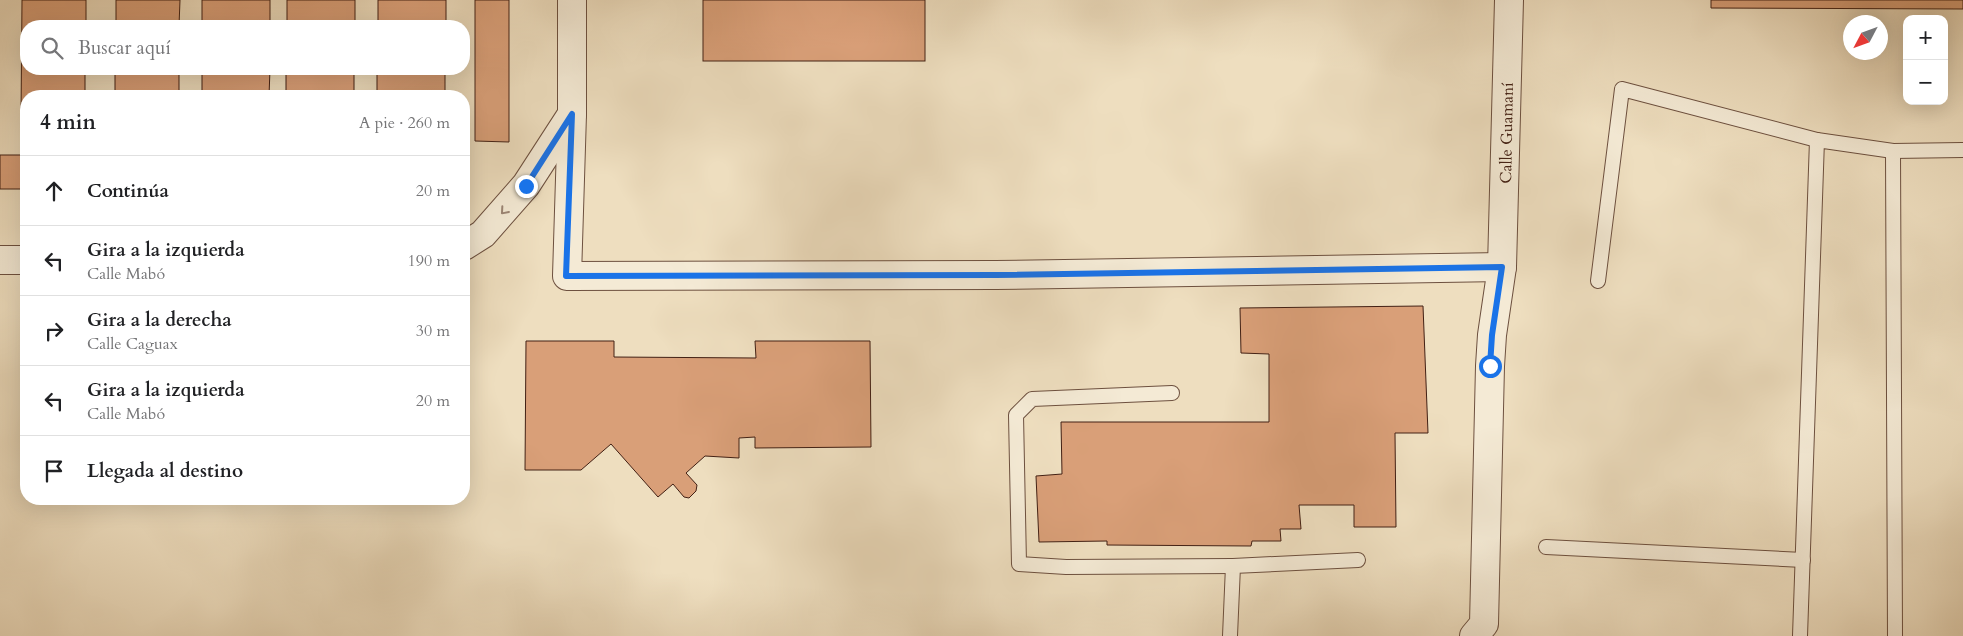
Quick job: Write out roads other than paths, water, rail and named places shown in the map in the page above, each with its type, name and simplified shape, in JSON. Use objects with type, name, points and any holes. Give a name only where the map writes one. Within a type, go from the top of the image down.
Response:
[{"type":"street","points":[[572,0],[572,114],[566,276],[996,275],[1502,267]]},
{"type":"street","name":"Calle Guamaní","points":[[1474,636],[1484,624],[1492,335],[1502,267],[1509,0]]},
{"type":"street","points":[[470,242],[483,234],[526,186],[572,114]]},
{"type":"street","points":[[0,260],[20,260]]},
{"type":"lane","points":[[1598,281],[1622,89],[1817,140],[1893,151],[1963,150]]},
{"type":"lane","points":[[1800,636],[1817,140]]},
{"type":"lane","points":[[1893,151],[1895,636]]},
{"type":"lane","points":[[1172,393],[1032,400],[1016,415],[1019,564],[1066,567],[1233,566],[1358,560]]},
{"type":"lane","points":[[1546,546],[1803,560]]},
{"type":"lane","points":[[1230,636],[1233,566]]}]
